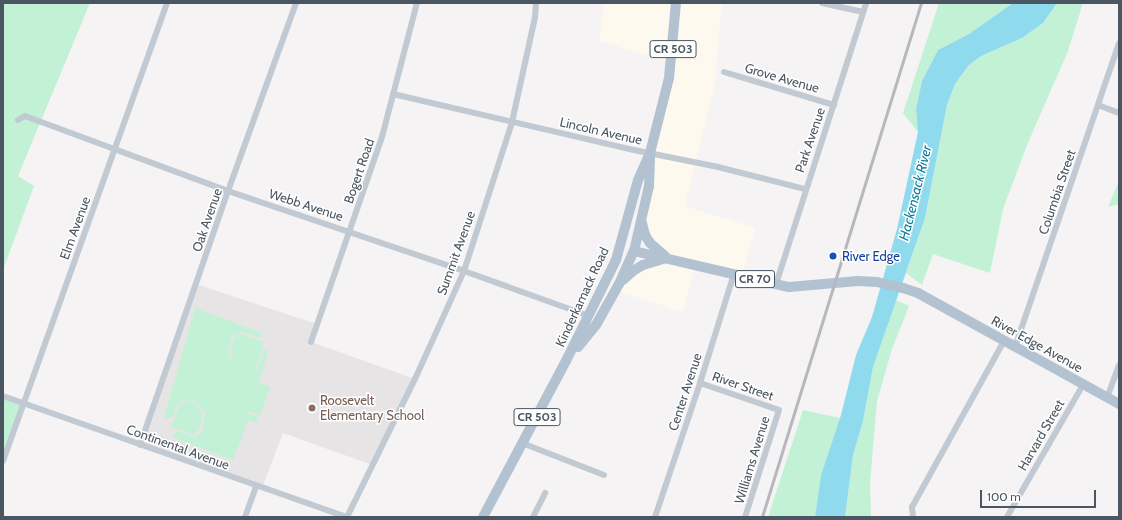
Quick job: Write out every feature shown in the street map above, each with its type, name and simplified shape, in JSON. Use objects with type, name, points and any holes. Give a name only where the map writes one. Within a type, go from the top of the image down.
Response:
[{"type":"main road","name":"Kinderkamack Road","points":[[484,517],[566,361],[616,260],[638,180],[650,153],[669,78],[676,3]]},
{"type":"main road","points":[[566,361],[596,325],[619,284],[634,250],[642,222],[651,174],[650,153]]},
{"type":"main road","points":[[642,222],[645,235],[650,243],[659,253],[668,258]]},
{"type":"main road","name":"CR 70","points":[[634,250],[776,284]]},
{"type":"main road","points":[[619,284],[633,271],[643,265],[668,258]]},
{"type":"main road","name":"River Edge Avenue","points":[[776,284],[789,286],[850,281],[877,282],[918,293],[1119,404]]},
{"type":"main road","points":[[589,316],[606,307]]},
{"type":"street","name":"Elm Avenue","points":[[3,461],[167,3]]},
{"type":"street","name":"Oak Avenue","points":[[140,445],[228,191],[296,3]]},
{"type":"street","name":"Bogert Road","points":[[311,342],[382,138],[417,3]]},
{"type":"street","name":"Summit Avenue","points":[[346,517],[415,379],[464,271],[512,122],[535,17],[536,3]]},
{"type":"street","points":[[822,3],[863,12]]},
{"type":"street","name":"Park Avenue","points":[[776,284],[805,189],[834,105],[866,3]]},
{"type":"street","name":"Columbia Street","points":[[1015,347],[1119,43]]},
{"type":"street","name":"Grove Avenue","points":[[724,72],[834,105]]},
{"type":"street","name":"Lincoln Avenue","points":[[393,94],[650,153],[718,167],[805,189]]},
{"type":"street","points":[[1098,105],[1119,113]]},
{"type":"street","name":"Webb Avenue","points":[[18,120],[25,116],[115,151],[464,271],[589,316]]},
{"type":"street","name":"Center Avenue","points":[[655,517],[700,384],[734,274]]},
{"type":"street","points":[[913,517],[912,507],[1004,341]]},
{"type":"street","points":[[1108,398],[1119,365]]},
{"type":"street","name":"River Street","points":[[700,384],[779,410]]},
{"type":"street","name":"Harvard Street","points":[[1007,517],[1083,385]]},
{"type":"street","name":"Continental Avenue","points":[[3,396],[346,517]]},
{"type":"street","name":"Williams Avenue","points":[[745,517],[779,410]]},
{"type":"street","points":[[522,443],[604,475]]},
{"type":"street","points":[[245,517],[256,486]]},
{"type":"street","points":[[533,517],[545,493]]},
{"type":"shaded area","points":[[604,3],[722,3],[715,82],[685,206],[755,228],[742,276],[695,265],[683,312],[615,290],[659,253],[642,222],[671,62],[599,41]]},
{"type":"shaded area","points":[[196,284],[317,324],[311,342],[415,379],[372,465],[283,433],[262,488],[140,445]]},
{"type":"green space","points":[[3,3],[90,3],[18,176],[34,186],[3,270]]},
{"type":"green space","points":[[939,3],[1013,3],[969,34],[938,50],[922,81],[916,109],[918,132],[903,113]]},
{"type":"green space","points":[[1057,3],[1083,3],[1068,51],[1027,145],[1003,209],[990,273],[933,254],[922,285],[906,273],[925,218],[947,105],[955,84],[969,65],[981,56],[1022,38],[1043,23]]},
{"type":"green space","points":[[1119,181],[1119,204],[1108,207]]},
{"type":"green space","points":[[896,300],[909,306],[892,349],[877,401],[870,483],[871,517],[845,517],[853,455],[863,421],[873,367]]},
{"type":"green space","points":[[195,308],[262,333],[260,338],[240,331],[232,337],[228,356],[232,360],[231,346],[236,336],[240,333],[264,342],[256,368],[252,370],[257,370],[264,350],[269,351],[248,413],[258,416],[256,423],[248,420],[233,460],[172,437],[177,431],[194,437],[203,430],[205,413],[195,402],[187,400],[179,401],[172,418],[164,418]]},
{"type":"green space","points":[[259,383],[270,387],[260,415],[249,411]]},
{"type":"green space","points":[[3,395],[23,402],[3,459]]},
{"type":"green space","points":[[187,401],[199,407],[203,417],[199,430],[193,435],[171,427],[180,403]]},
{"type":"green space","points":[[803,410],[840,418],[821,475],[815,517],[768,517]]},
{"type":"water","name":"Hackensack River","points":[[1013,3],[1057,3],[1043,23],[1022,38],[981,56],[969,65],[955,84],[947,105],[925,218],[873,367],[863,421],[853,455],[845,517],[815,517],[821,475],[841,415],[856,355],[872,317],[897,229],[918,132],[916,109],[922,81],[938,50],[969,34]]},
{"type":"railway","points":[[762,517],[921,3]]},
{"type":"place","name":"River Edge","points":[[833,256]]},
{"type":"place","name":"Roosevelt Elementary School","points":[[312,408]]}]
